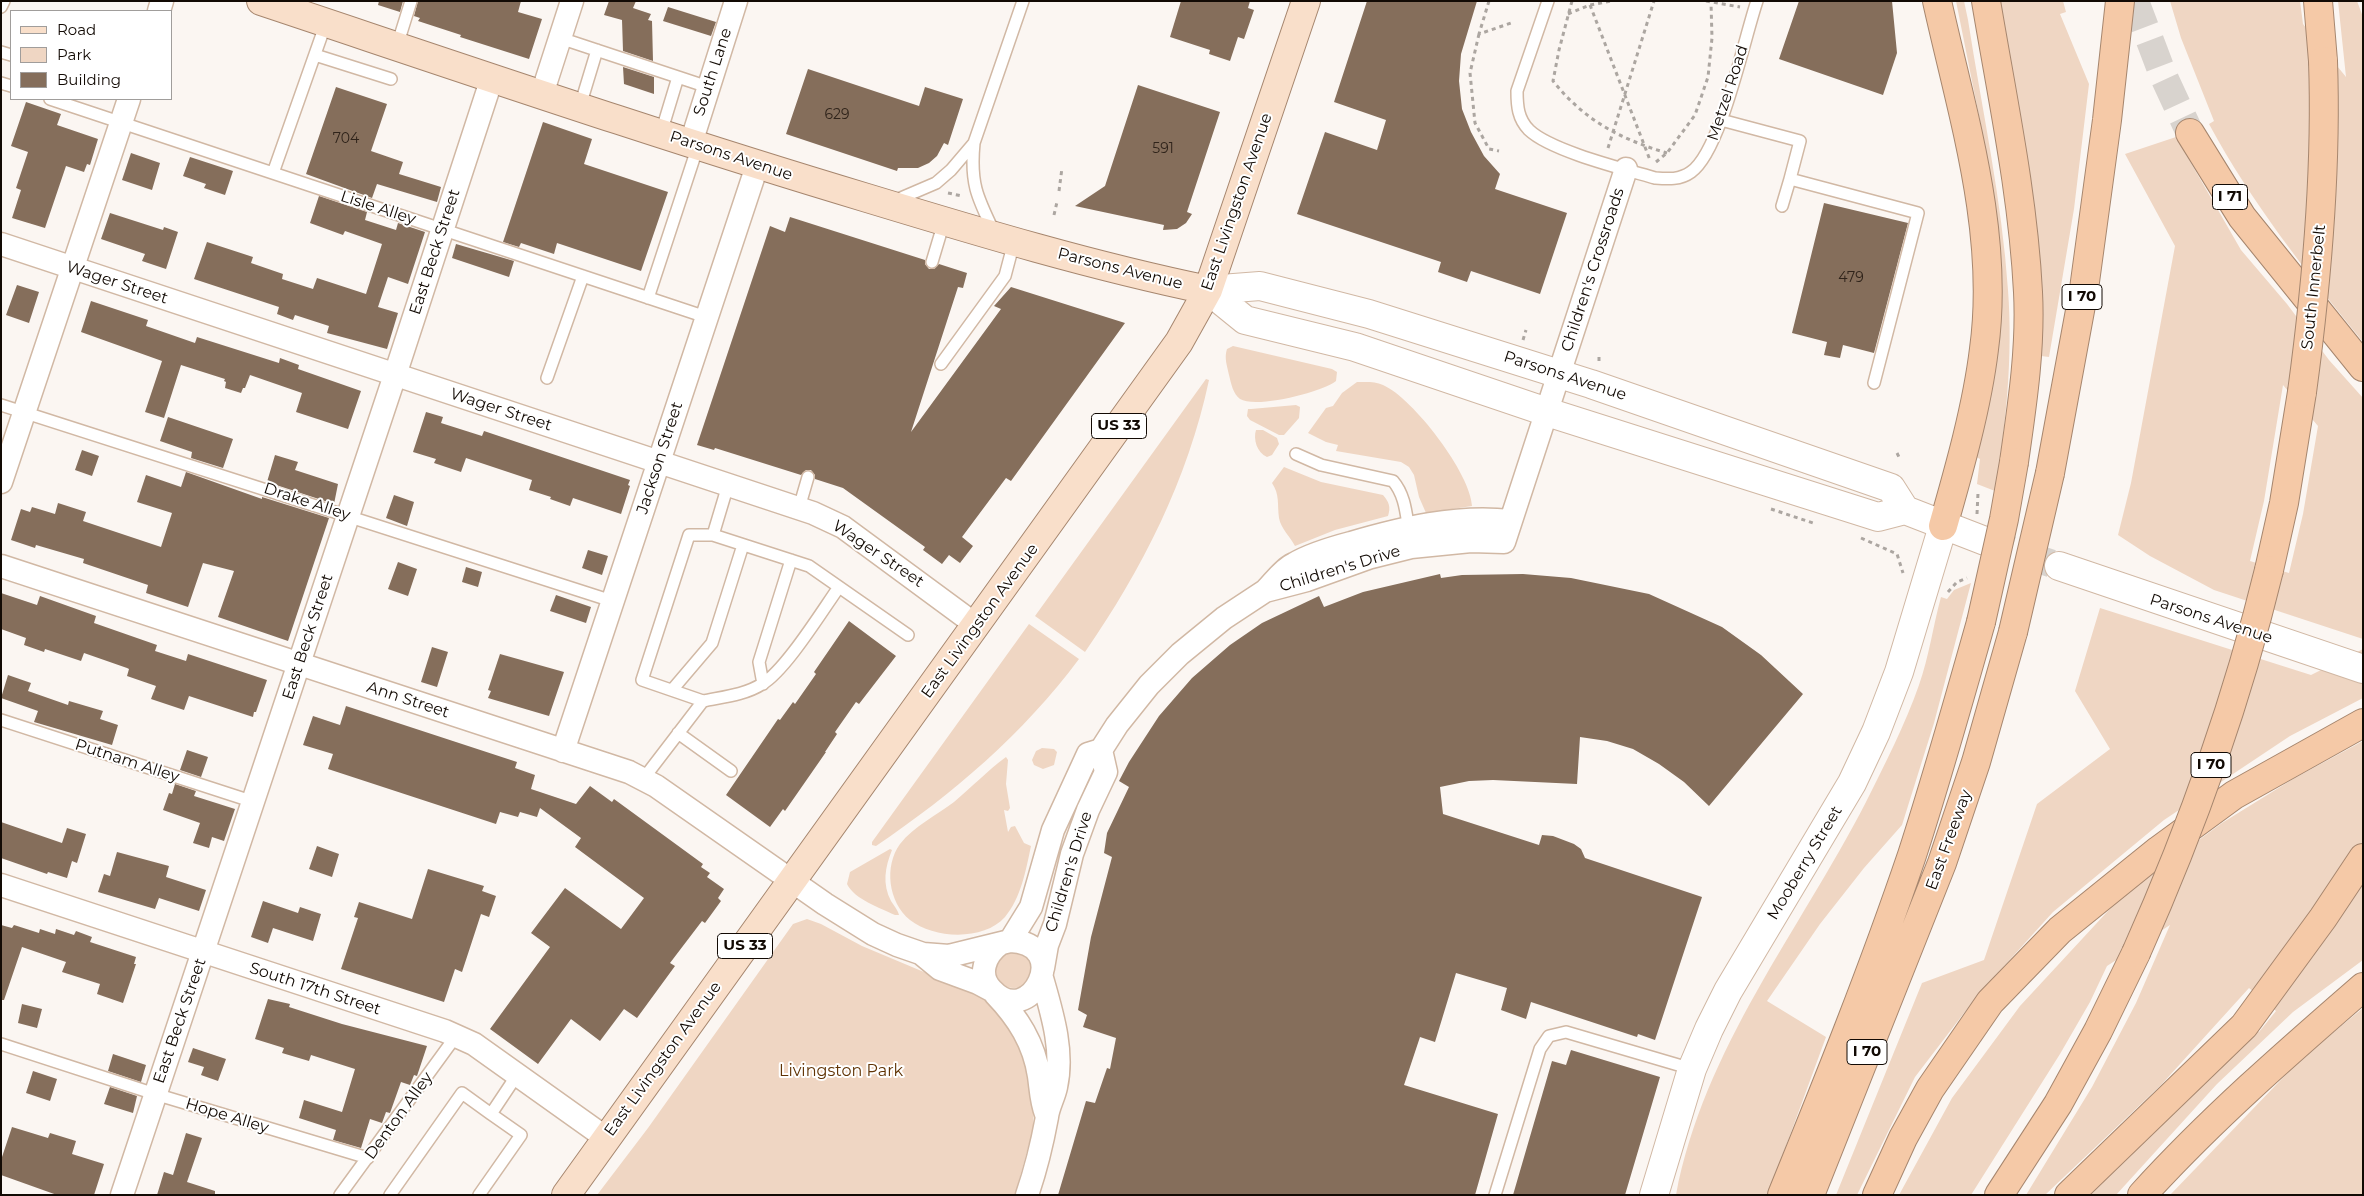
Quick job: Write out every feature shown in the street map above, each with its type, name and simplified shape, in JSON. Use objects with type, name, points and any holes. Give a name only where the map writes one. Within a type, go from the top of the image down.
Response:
[{"type":"highway","points":[[1937,1],[1978,187],[1987,290],[1984,348],[1962,457],[1943,526]]},
{"type":"highway","points":[[1782,1195],[1868,979],[1928,804],[1981,622],[2004,519],[2014,462],[2023,399],[2028,338],[2028,292],[2014,169],[1986,1]]},
{"type":"highway","name":"East Freeway","points":[[1810,1195],[1924,909],[1976,762],[2013,632],[2050,473],[2084,289],[2107,120],[2120,1]]},
{"type":"highway","name":"South Innerbelt","points":[[1999,1195],[2058,1104],[2098,1032],[2136,953],[2195,812],[2245,660],[2269,570],[2284,503],[2302,392],[2317,269],[2323,183],[2323,61],[2318,1]]},
{"type":"highway","name":"I 71","points":[[2190,133],[2242,217],[2363,367]]},
{"type":"highway","points":[[1877,1195],[1903,1138],[1936,1081],[1990,1002],[2060,930],[2159,850],[2234,795],[2363,723]]},
{"type":"highway","points":[[2069,1195],[2244,1026],[2323,918],[2363,858]]},
{"type":"highway","points":[[2142,1195],[2185,1149],[2292,1049],[2363,987]]},
{"type":"main road","name":"Parsons Avenue","points":[[261,1],[303,8],[326,23],[757,166],[1005,239],[1151,278],[1208,290]]},
{"type":"main road","name":"East Livingston Avenue","points":[[566,1195],[1179,342],[1208,290],[1306,1]]},
{"type":"street","points":[[542,94],[572,1]]},
{"type":"street","name":"South Lane","points":[[694,144],[708,88],[736,1]]},
{"type":"street","name":"East Beck Street","points":[[122,1195],[396,375],[492,78]]},
{"type":"street","points":[[1,482],[129,100]]},
{"type":"street","name":"Jackson Street","points":[[563,751],[757,166]]},
{"type":"street","name":"Children's Crossroads","points":[[1504,542],[1626,169]]},
{"type":"street","name":"Wager Street","points":[[1,244],[799,508],[843,527],[976,626]]},
{"type":"street","name":"Parsons Avenue","points":[[1260,286],[1369,314],[1560,374],[1891,488],[1905,510],[1878,517],[1547,412],[1356,347],[1245,320],[1208,290],[1260,286]]},
{"type":"street","points":[[1905,510],[1985,541]]},
{"type":"street","name":"Children's Drive","points":[[1410,538],[1447,522],[1488,518],[1510,520]]},
{"type":"street","name":"Mooberry Street","points":[[1654,1195],[1692,1069],[1728,991],[1823,835],[1852,783],[1876,732],[1900,672],[1943,526]]},
{"type":"street","name":"Children's Drive","points":[[1005,942],[1031,907],[1053,830],[1071,787],[1088,754],[1100,750],[1116,725],[1149,685],[1180,654],[1224,618],[1265,591],[1292,564],[1327,550],[1388,532],[1410,538],[1504,542]]},
{"type":"street","name":"Ann Street","points":[[1,566],[644,778],[825,904],[874,934],[923,954]]},
{"type":"street","name":"Parsons Avenue","points":[[2059,566],[2350,665]]},
{"type":"street","name":"Children's Drive","points":[[1027,1195],[1043,1142],[1047,1115],[1056,1087],[1058,1056],[1054,1020],[1042,973],[1047,945],[1055,924],[1072,854],[1088,810],[1106,772],[1100,750]]},
{"type":"street","name":"South 17th Street","points":[[1,885],[456,1036],[474,1044],[606,1138]]},
{"type":"street","points":[[1019,941],[1032,948],[1041,959],[1042,973],[1038,986],[1023,998],[1014,1000],[994,992],[978,982],[940,969],[923,954],[949,956],[1005,942],[1019,941]]},
{"type":"street","points":[[994,992],[985,978],[984,968],[992,950],[1005,942]]},
{"type":"street","name":"Children's Drive","points":[[994,992],[1012,1011],[1023,1027],[1032,1047],[1039,1075],[1041,1102],[1047,1115]]},
{"type":"lane","points":[[1,7],[4,1]]},
{"type":"lane","points":[[397,46],[411,1]]},
{"type":"lane","points":[[941,364],[1006,276],[1005,239],[974,184],[972,168],[974,144],[1023,1]]},
{"type":"lane","name":"Metzel Road","points":[[1548,1],[1517,92],[1517,106],[1521,118],[1529,130],[1541,139],[1626,169],[1654,178],[1669,179],[1682,177],[1692,171],[1709,153],[1721,120],[1757,1]]},
{"type":"lane","points":[[273,173],[326,23]]},
{"type":"lane","points":[[560,38],[708,88]]},
{"type":"lane","points":[[580,106],[598,50]]},
{"type":"lane","points":[[315,54],[391,79]]},
{"type":"lane","points":[[661,133],[678,77]]},
{"type":"lane","name":"Lisle Alley","points":[[53,100],[706,317]]},
{"type":"lane","points":[[1721,120],[1800,140],[1782,206]]},
{"type":"lane","points":[[648,298],[694,144]]},
{"type":"lane","points":[[886,204],[936,183],[951,170],[974,144]]},
{"type":"lane","points":[[1790,179],[1918,213],[1874,383]]},
{"type":"lane","points":[[932,262],[944,222]]},
{"type":"lane","points":[[547,378],[583,276]]},
{"type":"lane","name":"Drake Alley","points":[[1,406],[612,601]]},
{"type":"lane","points":[[1296,454],[1321,465],[1393,481],[1399,488],[1404,502],[1410,538]]},
{"type":"lane","points":[[799,508],[808,477]]},
{"type":"lane","points":[[713,535],[728,485]]},
{"type":"lane","points":[[839,587],[779,670],[763,684],[746,692],[703,701],[642,680],[689,535],[713,535],[809,566],[908,635]]},
{"type":"lane","points":[[672,690],[712,642],[743,545]]},
{"type":"lane","points":[[763,684],[759,662],[791,560]]},
{"type":"lane","points":[[644,778],[703,701]]},
{"type":"lane","name":"Putnam Alley","points":[[1,720],[254,802]]},
{"type":"lane","points":[[678,733],[731,771]]},
{"type":"lane","points":[[1496,1195],[1540,1049],[1549,1036],[1566,1032],[1692,1069]]},
{"type":"lane","name":"Denton Alley","points":[[340,1195],[456,1036]]},
{"type":"lane","name":"Hope Alley","points":[[1,1044],[155,1094],[368,1158]]},
{"type":"lane","points":[[491,1114],[517,1075]]},
{"type":"lane","points":[[390,1195],[462,1093],[521,1134],[479,1195]]},
{"type":"path","points":[[1489,1],[1470,73],[1475,122],[1489,149],[1499,151]]},
{"type":"path","points":[[1572,1],[1554,81],[1565,96],[1588,116],[1612,132],[1644,146],[1667,153]]},
{"type":"path","points":[[1568,14],[1590,5],[1611,1]]},
{"type":"path","points":[[1608,148],[1654,1]]},
{"type":"path","points":[[1590,5],[1649,160],[1658,163],[1695,115],[1708,76],[1712,38],[1708,2],[1739,6]]},
{"type":"path","points":[[1479,34],[1514,22]]},
{"type":"path","points":[[1059,191],[1062,168]]},
{"type":"path","points":[[943,192],[967,196]]},
{"type":"path","points":[[1054,215],[1057,202]]},
{"type":"path","points":[[1599,354],[1599,361]]},
{"type":"green space","points":[[1956,1],[1964,1],[1968,20],[2001,222],[2008,290],[2010,340],[2008,391],[1995,491],[1977,484],[1980,459],[1974,456],[1995,228],[1987,156]]},
{"type":"green space","points":[[1998,1],[2063,1],[2066,12],[2060,14],[2089,84],[2074,209],[2049,357],[2041,356],[2038,263]]},
{"type":"green space","points":[[2170,1],[2300,1],[2303,24],[2346,77],[2338,1],[2357,1],[2363,17],[2363,342],[2321,290],[2261,209],[2225,153],[2209,124],[2214,121],[2181,38]]},
{"type":"green space","points":[[2176,137],[2241,250],[2287,304],[2329,360],[2363,398],[2363,639],[2214,590],[2150,556],[2118,535],[2131,483],[2175,246],[2125,154]],"holes":[[[2283,385],[2318,426],[2303,514],[2289,573],[2250,561],[2264,501]]]},
{"type":"green space","points":[[1233,346],[1332,369],[1337,372],[1336,381],[1317,390],[1289,398],[1274,401],[1248,402],[1240,399],[1236,394],[1230,378],[1226,355],[1227,349]]},
{"type":"green space","points":[[1206,379],[1209,380],[1200,417],[1176,488],[1144,556],[1106,621],[1085,652],[1035,616]]},
{"type":"green space","points":[[1357,382],[1373,382],[1383,385],[1409,405],[1424,421],[1438,438],[1462,475],[1472,506],[1426,513],[1419,497],[1414,475],[1409,467],[1401,462],[1336,451],[1338,445],[1326,442],[1308,433],[1326,408],[1333,406],[1342,393]]},
{"type":"green space","points":[[1296,405],[1300,407],[1299,418],[1284,435],[1279,435],[1250,420],[1247,416],[1248,409]]},
{"type":"green space","points":[[1256,430],[1263,430],[1277,438],[1279,444],[1272,455],[1267,457],[1258,449]]},
{"type":"green space","points":[[1284,467],[1321,482],[1383,495],[1389,505],[1388,516],[1335,530],[1295,546],[1280,522],[1277,496],[1272,483]]},
{"type":"green space","points":[[1971,583],[1934,723],[1902,825],[1864,868],[1820,924],[1767,1001],[1826,1037],[1768,1195],[1676,1195],[1689,1141],[1708,1090],[1731,1040],[1756,992],[1840,850],[1901,730],[1922,674],[1941,597],[1947,599],[1954,590]]},
{"type":"green space","points":[[2100,608],[2311,675],[2363,649],[2363,698],[2290,736],[2164,820],[2053,912],[1977,996],[1915,1077],[1857,1195],[1836,1195],[1922,983],[1984,960],[2037,804],[2110,749],[2075,691]]},
{"type":"green space","points":[[1029,624],[1079,659],[1034,713],[985,761],[905,826],[876,846],[872,845],[872,842]]},
{"type":"green space","points":[[2363,741],[2363,960],[2293,1012],[2217,1084],[2116,1195],[2086,1195],[2251,1025],[2259,1032],[2276,1011],[2249,988],[2161,1085],[2045,1195],[2026,1195],[2092,1087],[2136,1003],[2170,925],[2107,966],[2090,1002],[2060,1054],[1971,1195],[1899,1195],[1952,1098],[2020,1006],[2120,898],[2222,823],[2293,779]]},
{"type":"green space","points":[[1042,748],[1054,749],[1057,752],[1054,765],[1043,769],[1034,765],[1032,760],[1036,751]]},
{"type":"green space","points":[[1006,757],[1008,760],[1006,784],[1010,808],[1008,811],[1004,810],[1008,832],[1011,827],[1015,826],[1024,843],[1031,846],[1022,883],[1011,909],[996,925],[972,934],[945,934],[920,926],[910,920],[903,912],[893,894],[890,873],[895,853],[900,844],[912,832],[954,802]]},
{"type":"green space","points":[[890,849],[892,850],[886,869],[886,888],[899,915],[895,915],[861,899],[847,884],[850,872]]},
{"type":"green space","name":"Livingston Park","points":[[807,919],[821,924],[862,946],[993,1001],[1010,1020],[1035,1088],[1033,1129],[1015,1195],[597,1195],[648,1128],[793,924]]},
{"type":"green space","points":[[1014,952],[1026,958],[1032,970],[1026,982],[1014,988],[1002,982],[996,970],[1002,958]]},
{"type":"green space","points":[[2363,1008],[2363,1195],[2170,1195],[2301,1059]]},
{"type":"building","points":[[379,1],[403,1],[400,12],[378,5]]},
{"type":"building","points":[[418,1],[521,1],[518,12],[542,19],[529,59],[460,37],[461,35],[418,21],[420,18],[414,16]]},
{"type":"building","points":[[609,1],[636,1],[633,8],[651,14],[648,20],[652,21],[653,61],[623,51],[622,20],[604,15]]},
{"type":"building","points":[[1181,1],[1250,1],[1248,8],[1254,10],[1244,39],[1238,37],[1230,61],[1209,54],[1210,50],[1170,37]]},
{"type":"building","points":[[1367,1],[1477,1],[1461,54],[1459,81],[1462,109],[1471,132],[1484,156],[1500,174],[1495,189],[1567,213],[1540,294],[1471,271],[1467,282],[1438,272],[1441,262],[1297,214],[1325,132],[1377,150],[1386,120],[1334,102]]},
{"type":"building","points":[[1799,1],[1892,1],[1897,53],[1883,95],[1779,59]]},
{"type":"building","points":[[668,7],[716,22],[711,36],[663,21]]},
{"type":"building","points":[[623,67],[654,77],[654,94],[624,84]]},
{"type":"building","points":[[808,69],[919,106],[925,87],[963,99],[948,145],[944,143],[937,156],[929,163],[918,168],[898,168],[897,171],[786,134]]},
{"type":"building","points":[[1138,85],[1220,112],[1187,212],[1192,214],[1186,223],[1177,229],[1163,230],[1164,225],[1075,206],[1105,186]]},
{"type":"building","points":[[336,87],[387,104],[371,151],[403,162],[399,174],[441,187],[437,202],[377,184],[372,198],[306,174]]},
{"type":"building","points":[[26,102],[61,114],[57,125],[98,139],[90,165],[87,164],[84,172],[66,166],[45,228],[12,218],[21,190],[16,188],[28,152],[11,146]]},
{"type":"building","points":[[543,122],[592,139],[584,164],[668,192],[641,271],[557,243],[554,254],[521,243],[519,247],[503,242]]},
{"type":"building","points":[[131,153],[160,163],[152,190],[122,180]]},
{"type":"building","points":[[190,157],[233,171],[225,195],[204,188],[206,184],[183,176]]},
{"type":"building","points":[[319,196],[367,212],[365,220],[396,230],[398,223],[425,232],[408,284],[388,277],[378,307],[398,313],[387,349],[327,333],[329,326],[295,315],[293,320],[277,314],[279,307],[194,279],[207,242],[253,257],[251,263],[283,274],[282,279],[313,289],[317,278],[366,294],[382,244],[345,231],[343,235],[310,223]]},
{"type":"building","points":[[1824,203],[1908,223],[1874,353],[1843,345],[1840,358],[1824,355],[1827,342],[1792,333]]},
{"type":"building","points":[[110,213],[163,230],[164,227],[178,232],[166,269],[142,261],[145,254],[101,239]]},
{"type":"building","points":[[790,217],[925,260],[925,264],[929,269],[934,269],[939,264],[967,273],[963,288],[958,287],[911,432],[1001,309],[994,306],[1011,287],[1125,323],[1011,481],[1006,478],[962,537],[973,546],[960,563],[949,555],[942,564],[923,550],[925,547],[843,488],[815,479],[815,475],[811,470],[806,470],[801,475],[715,448],[714,450],[697,445],[770,226],[785,232]]},
{"type":"building","points":[[456,244],[514,261],[509,277],[452,258]]},
{"type":"building","points":[[17,285],[39,292],[29,323],[6,315]]},
{"type":"building","points":[[91,301],[148,320],[146,326],[195,343],[197,337],[279,363],[280,358],[299,365],[298,369],[361,391],[348,429],[296,412],[302,393],[250,375],[241,393],[225,388],[225,379],[181,365],[164,418],[145,412],[162,361],[81,332]]},
{"type":"building","points":[[426,412],[443,417],[441,423],[482,436],[484,431],[630,480],[628,485],[630,486],[621,514],[573,498],[570,506],[550,499],[551,497],[529,490],[532,480],[466,458],[461,472],[434,463],[436,459],[413,452]]},
{"type":"building","points":[[168,417],[233,439],[223,468],[191,458],[192,452],[160,441]]},
{"type":"building","points":[[82,450],[99,456],[92,476],[75,470]]},
{"type":"building","points":[[275,455],[298,462],[295,470],[338,484],[334,504],[267,482]]},
{"type":"building","points":[[186,472],[262,499],[262,497],[329,518],[288,641],[218,617],[234,571],[203,563],[188,607],[146,593],[148,585],[83,563],[84,559],[36,545],[35,548],[11,540],[21,509],[30,512],[32,507],[55,514],[58,503],[86,512],[83,521],[161,547],[172,513],[137,502],[146,475],[181,487]]},
{"type":"building","points":[[394,495],[414,502],[407,526],[386,518]]},
{"type":"building","points":[[588,550],[608,556],[602,575],[582,568]]},
{"type":"building","points":[[398,562],[417,569],[408,596],[388,589]]},
{"type":"building","points":[[466,567],[482,572],[478,587],[462,582]]},
{"type":"building","points":[[1440,574],[1441,578],[1462,575],[1523,574],[1571,578],[1649,594],[1722,627],[1761,655],[1803,694],[1709,806],[1684,782],[1659,764],[1633,749],[1607,741],[1580,737],[1577,784],[1493,780],[1469,781],[1440,787],[1443,814],[1539,845],[1542,835],[1553,836],[1574,844],[1581,849],[1585,858],[1702,897],[1655,1040],[1638,1034],[1637,1037],[1531,1002],[1526,1019],[1501,1010],[1507,988],[1456,973],[1435,1042],[1420,1037],[1404,1085],[1498,1114],[1475,1195],[1058,1195],[1086,1101],[1095,1103],[1107,1068],[1110,1069],[1116,1038],[1083,1027],[1087,1015],[1078,1010],[1091,937],[1112,857],[1104,853],[1107,833],[1129,787],[1119,781],[1129,762],[1159,716],[1192,678],[1230,645],[1262,623],[1319,596],[1324,607],[1363,592]]},
{"type":"building","points":[[1,593],[37,605],[40,596],[96,616],[94,623],[157,645],[155,651],[186,661],[188,654],[267,680],[256,712],[254,712],[253,717],[189,696],[184,710],[151,699],[156,686],[127,676],[129,669],[127,668],[84,653],[81,661],[45,649],[44,652],[24,645],[26,638],[1,629]]},
{"type":"building","points":[[556,595],[591,607],[586,623],[550,611]]},
{"type":"building","points":[[849,621],[896,656],[859,704],[856,702],[835,732],[837,734],[826,752],[785,811],[783,809],[770,827],[726,795],[778,719],[780,720],[793,702],[795,704],[816,674],[814,672]]},
{"type":"building","points":[[432,647],[448,652],[437,687],[421,682]]},
{"type":"building","points":[[500,654],[564,672],[549,716],[488,698],[491,691],[488,690]]},
{"type":"building","points":[[8,675],[31,683],[28,691],[68,705],[69,701],[103,711],[100,719],[118,725],[112,745],[34,722],[38,711],[1,698]]},
{"type":"building","points":[[346,706],[517,762],[515,768],[535,775],[531,789],[576,804],[590,786],[612,802],[614,799],[703,864],[701,867],[710,873],[707,877],[724,889],[718,898],[721,901],[705,923],[702,921],[670,963],[675,966],[637,1018],[624,1009],[600,1041],[571,1019],[538,1064],[490,1029],[550,947],[531,933],[565,888],[621,929],[644,898],[575,847],[581,838],[540,808],[537,817],[520,812],[518,817],[500,812],[496,824],[328,769],[333,754],[303,745],[313,716],[340,725]]},
{"type":"building","points":[[187,750],[208,757],[201,777],[180,770]]},
{"type":"building","points":[[175,784],[196,791],[194,796],[235,809],[224,841],[212,837],[209,848],[193,843],[200,823],[163,810],[169,793],[172,794]]},
{"type":"building","points":[[1,822],[62,843],[67,828],[86,834],[77,863],[72,861],[67,878],[48,872],[47,874],[1,858]]},
{"type":"building","points":[[317,846],[339,854],[332,877],[309,869]]},
{"type":"building","points":[[117,852],[169,866],[166,877],[206,890],[199,911],[159,898],[155,909],[98,892],[104,874],[110,876]]},
{"type":"building","points":[[428,869],[484,886],[482,891],[496,896],[489,917],[481,914],[462,972],[455,969],[444,1002],[341,969],[358,918],[354,917],[359,902],[412,919]]},
{"type":"building","points":[[263,901],[298,913],[300,907],[321,914],[313,941],[273,928],[268,943],[251,937]]},
{"type":"building","points":[[1,925],[12,928],[14,925],[39,933],[40,929],[55,934],[56,929],[74,935],[76,931],[92,937],[90,942],[136,957],[134,964],[136,964],[123,1003],[97,994],[100,984],[62,972],[66,962],[22,947],[4,1000],[1,1000]]},
{"type":"building","points":[[268,999],[290,1004],[289,1007],[342,1024],[427,1046],[417,1076],[414,1075],[410,1085],[401,1082],[390,1113],[386,1112],[382,1123],[370,1119],[361,1148],[333,1140],[336,1130],[299,1118],[304,1100],[342,1112],[355,1069],[311,1055],[309,1061],[282,1053],[284,1048],[255,1039]]},
{"type":"building","points":[[22,1004],[42,1009],[37,1028],[18,1023]]},
{"type":"building","points":[[193,1048],[226,1059],[218,1081],[201,1075],[204,1067],[188,1062]]},
{"type":"building","points":[[1571,1050],[1660,1077],[1625,1195],[1513,1195],[1552,1061],[1566,1065]]},
{"type":"building","points":[[113,1054],[146,1065],[141,1082],[108,1071]]},
{"type":"building","points":[[33,1071],[57,1079],[50,1101],[26,1093]]},
{"type":"building","points":[[110,1087],[137,1096],[133,1113],[104,1104]]},
{"type":"building","points":[[12,1127],[48,1138],[50,1133],[76,1141],[72,1154],[104,1164],[94,1195],[57,1195],[1,1175],[1,1160]]},
{"type":"building","points":[[186,1133],[202,1138],[187,1182],[215,1191],[215,1195],[157,1195],[164,1172],[173,1175]]},
{"type":"tunnel","points":[[2135,1],[2163,75],[2190,133]]},
{"type":"tunnel","points":[[1985,541],[2059,566]]}]
